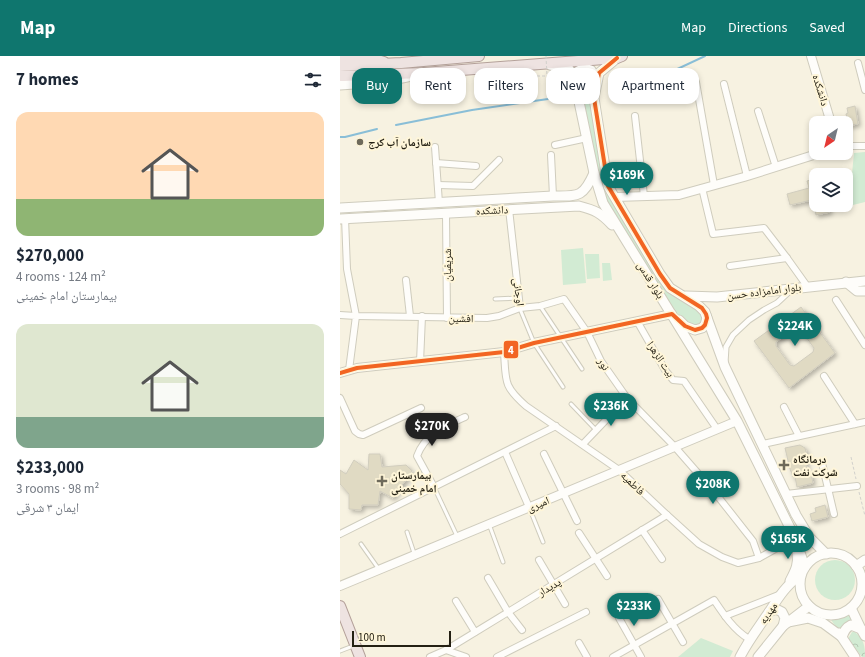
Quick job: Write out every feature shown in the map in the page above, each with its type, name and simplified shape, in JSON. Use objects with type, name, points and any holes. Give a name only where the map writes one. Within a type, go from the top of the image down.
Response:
[{"type":"main road","points":[[340,56],[364,56],[391,64]]},
{"type":"main road","points":[[340,66],[391,64],[479,56]]},
{"type":"main road","points":[[466,68],[546,60],[620,57]]},
{"type":"main road","name":"بلوار قدس","points":[[600,72],[620,57]]},
{"type":"main road","name":"بلوار قدس","points":[[546,60],[566,68]]},
{"type":"main road","points":[[340,76],[410,73]]},
{"type":"main road","points":[[340,85],[364,84],[396,80],[410,76]]},
{"type":"main road","name":"بلوار قدس","points":[[579,104],[594,173],[603,203],[737,421],[795,538],[803,570]]},
{"type":"main road","name":"بلوار قدس","points":[[595,104],[608,186],[660,274],[670,288],[700,306],[706,314]]},
{"type":"main road","name":"دانشکده","points":[[340,208],[570,196],[581,194],[588,186],[594,173]]},
{"type":"main road","name":"دانشکده","points":[[342,218],[579,206],[594,210],[605,218],[628,245]]},
{"type":"main road","name":"بلوار امامزاده حسن","points":[[682,296],[717,297],[807,286],[865,281]]},
{"type":"main road","points":[[846,282],[857,291],[865,290]]},
{"type":"main road","points":[[672,314],[685,326],[695,330],[702,328],[705,324],[707,318],[706,314]]},
{"type":"main road","points":[[706,314],[725,367],[796,515],[810,538],[826,554]]},
{"type":"main road","points":[[789,584],[799,561],[795,538]]},
{"type":"main road","points":[[826,554],[835,554],[850,560],[856,566],[863,585],[859,598],[851,608],[843,613],[825,615],[816,612],[808,606],[800,591],[800,583],[803,570],[811,560],[826,554]]},
{"type":"main road","points":[[856,566],[865,560]]},
{"type":"main road","name":"مهدیه","points":[[740,657],[749,639],[781,594],[803,570]]},
{"type":"main road","points":[[340,606],[342,621],[360,657]]},
{"type":"main road","name":"مهدیه","points":[[758,657],[786,624],[808,606]]},
{"type":"main road","points":[[851,608],[863,633]]},
{"type":"main road","points":[[769,612],[776,609],[782,612],[786,624],[808,618],[823,623],[842,637]]},
{"type":"main road","points":[[825,615],[855,657]]},
{"type":"main road","points":[[842,637],[844,630],[850,625],[863,633]]},
{"type":"street","name":"دانشکده","points":[[811,56],[830,116]]},
{"type":"street","points":[[858,63],[865,90]]},
{"type":"street","points":[[724,84],[748,176]]},
{"type":"street","points":[[699,99],[714,185]]},
{"type":"street","points":[[758,111],[776,167]]},
{"type":"street","points":[[635,116],[644,196]]},
{"type":"street","points":[[555,145],[587,138]]},
{"type":"street","points":[[853,146],[865,146]]},
{"type":"street","points":[[435,147],[439,203]]},
{"type":"street","points":[[551,155],[553,196]]},
{"type":"street","points":[[615,197],[679,195],[748,176],[809,156]]},
{"type":"street","points":[[438,185],[473,186],[499,160]]},
{"type":"street","points":[[436,163],[476,166]]},
{"type":"street","points":[[702,188],[713,234],[764,228],[807,286]]},
{"type":"street","name":"اوجانی","points":[[509,209],[520,308]]},
{"type":"street","name":"شریفیان","points":[[446,213],[447,318]]},
{"type":"street","points":[[342,218],[343,244],[356,316],[350,370]]},
{"type":"street","points":[[730,266],[787,258]]},
{"type":"street","points":[[406,280],[410,316]]},
{"type":"street","points":[[725,367],[726,347],[733,335],[749,320],[777,303],[794,288]]},
{"type":"street","name":"افشین","points":[[340,315],[487,318],[499,316],[520,308],[540,306],[564,299]]},
{"type":"street","name":"نور","points":[[564,299],[587,332],[601,361],[627,398],[675,447],[716,494],[753,542],[759,558]]},
{"type":"street","points":[[836,300],[865,345]]},
{"type":"street","points":[[340,373],[350,370],[504,352],[534,343],[672,314]]},
{"type":"street","points":[[420,362],[422,316]]},
{"type":"street","name":"بیت الزهرا","points":[[637,321],[673,380],[684,381],[717,429]]},
{"type":"street","name":"فاطمیه","points":[[504,352],[506,382],[514,396],[526,406],[619,470],[699,544],[722,557],[738,563],[759,558],[795,538]]},
{"type":"street","points":[[824,376],[855,424]]},
{"type":"street","points":[[340,398],[355,431],[359,434],[363,434],[422,408]]},
{"type":"street","points":[[583,444],[627,398]]},
{"type":"street","points":[[784,407],[799,436]]},
{"type":"street","points":[[434,487],[417,456],[420,445],[441,428],[465,417]]},
{"type":"street","name":"امیری","points":[[340,586],[737,421]]},
{"type":"street","points":[[763,444],[865,422]]},
{"type":"street","points":[[340,534],[556,426]]},
{"type":"street","points":[[505,452],[529,507]]},
{"type":"street","points":[[544,454],[577,521]]},
{"type":"street","points":[[822,463],[834,514]]},
{"type":"street","points":[[786,494],[828,488],[857,486]]},
{"type":"street","name":"پدیدار","points":[[430,657],[446,650],[667,515]]},
{"type":"street","points":[[642,530],[662,559]]},
{"type":"street","points":[[579,534],[607,576]]},
{"type":"street","points":[[539,560],[565,604]]},
{"type":"street","points":[[488,578],[508,612],[522,630]]},
{"type":"street","points":[[725,616],[781,594]]},
{"type":"street","points":[[658,599],[683,642]]},
{"type":"street","points":[[613,657],[714,600],[739,633],[749,639]]},
{"type":"street","points":[[456,601],[475,632]]},
{"type":"street","points":[[497,657],[586,612]]},
{"type":"street","points":[[619,618],[640,657]]},
{"type":"street","points":[[580,643],[587,657]]},
{"type":"street","points":[[446,650],[466,657]]},
{"type":"lane","points":[[495,299],[519,298]]},
{"type":"lane","points":[[540,306],[582,369]]},
{"type":"lane","name":"اوجانی","points":[[520,308],[534,343],[564,387]]},
{"type":"lane","points":[[571,404],[596,430]]},
{"type":"lane","points":[[434,487],[458,537]]},
{"type":"lane","points":[[529,507],[543,542]]},
{"type":"lane","points":[[488,524],[503,562]]},
{"type":"lane","points":[[407,532],[414,555]]},
{"type":"lane","points":[[361,544],[379,570]]},
{"type":"lane","points":[[340,651],[355,645]]},
{"type":"path","points":[[538,76],[547,76],[546,60]]},
{"type":"green space","points":[[583,104],[592,104],[606,187],[663,282],[693,305],[702,316],[701,322],[697,326],[692,326],[677,315],[605,200]]},
{"type":"green space","points":[[865,152],[865,202],[853,205],[853,168],[854,153]]},
{"type":"green space","points":[[583,248],[586,283],[563,285],[561,250]]},
{"type":"green space","points":[[585,254],[599,254],[600,278],[587,279]]},
{"type":"green space","points":[[602,263],[610,263],[612,280],[603,281]]},
{"type":"green space","points":[[835,560],[843,562],[849,566],[853,572],[855,580],[853,588],[849,594],[843,598],[835,600],[827,598],[821,594],[817,588],[815,580],[817,572],[821,566],[827,562]]},
{"type":"green space","points":[[851,611],[857,626],[841,634],[829,617],[840,617]]},
{"type":"green space","points":[[852,632],[855,632],[862,640],[865,657],[862,657],[849,640]]},
{"type":"green space","points":[[701,638],[733,651],[730,657],[678,657]]},
{"type":"building","points":[[855,106],[858,124],[853,125],[853,116],[846,116],[846,114],[848,113],[847,108]]},
{"type":"building","points":[[809,188],[809,201],[790,205],[787,194]]},
{"type":"building","points":[[815,212],[830,212],[816,215]]},
{"type":"building","points":[[801,307],[835,353],[789,388],[754,341]],"holes":[[[796,328],[800,329],[814,348],[813,352],[794,366],[790,365],[776,346],[776,342]]]},
{"type":"building","points":[[800,445],[805,448],[808,460],[805,461],[809,474],[811,473],[813,483],[797,487],[795,477],[793,477],[790,469],[785,448]]},
{"type":"building","name":"بیمارستان امام خمینی","points":[[369,454],[380,454],[382,467],[406,465],[412,471],[393,498],[380,491],[378,505],[362,505],[361,510],[349,509],[349,494],[340,484],[340,470],[346,474],[354,460],[368,470]]},
{"type":"building","points":[[825,505],[828,517],[812,521],[810,514],[816,512],[815,508]]},
{"type":"waterway","points":[[679,68],[705,56]]},
{"type":"waterway","points":[[396,125],[472,110],[546,99]]},
{"type":"waterway","points":[[340,137],[377,129]]},
{"type":"transit line","name":"4","points":[[340,373],[357,368],[504,352],[534,343],[672,314],[685,326],[695,330],[702,328],[705,325],[707,318],[702,308],[670,288],[660,274],[608,186],[594,98],[599,73],[617,58]]},
{"type":"place","name":"سازمان آب کرج","points":[[360,142]]},
{"type":"place","name":"درمانگاه شرکت نفت","points":[[784,465]]},
{"type":"place","name":"بیمارستان امام خمینی","points":[[382,481]]}]
